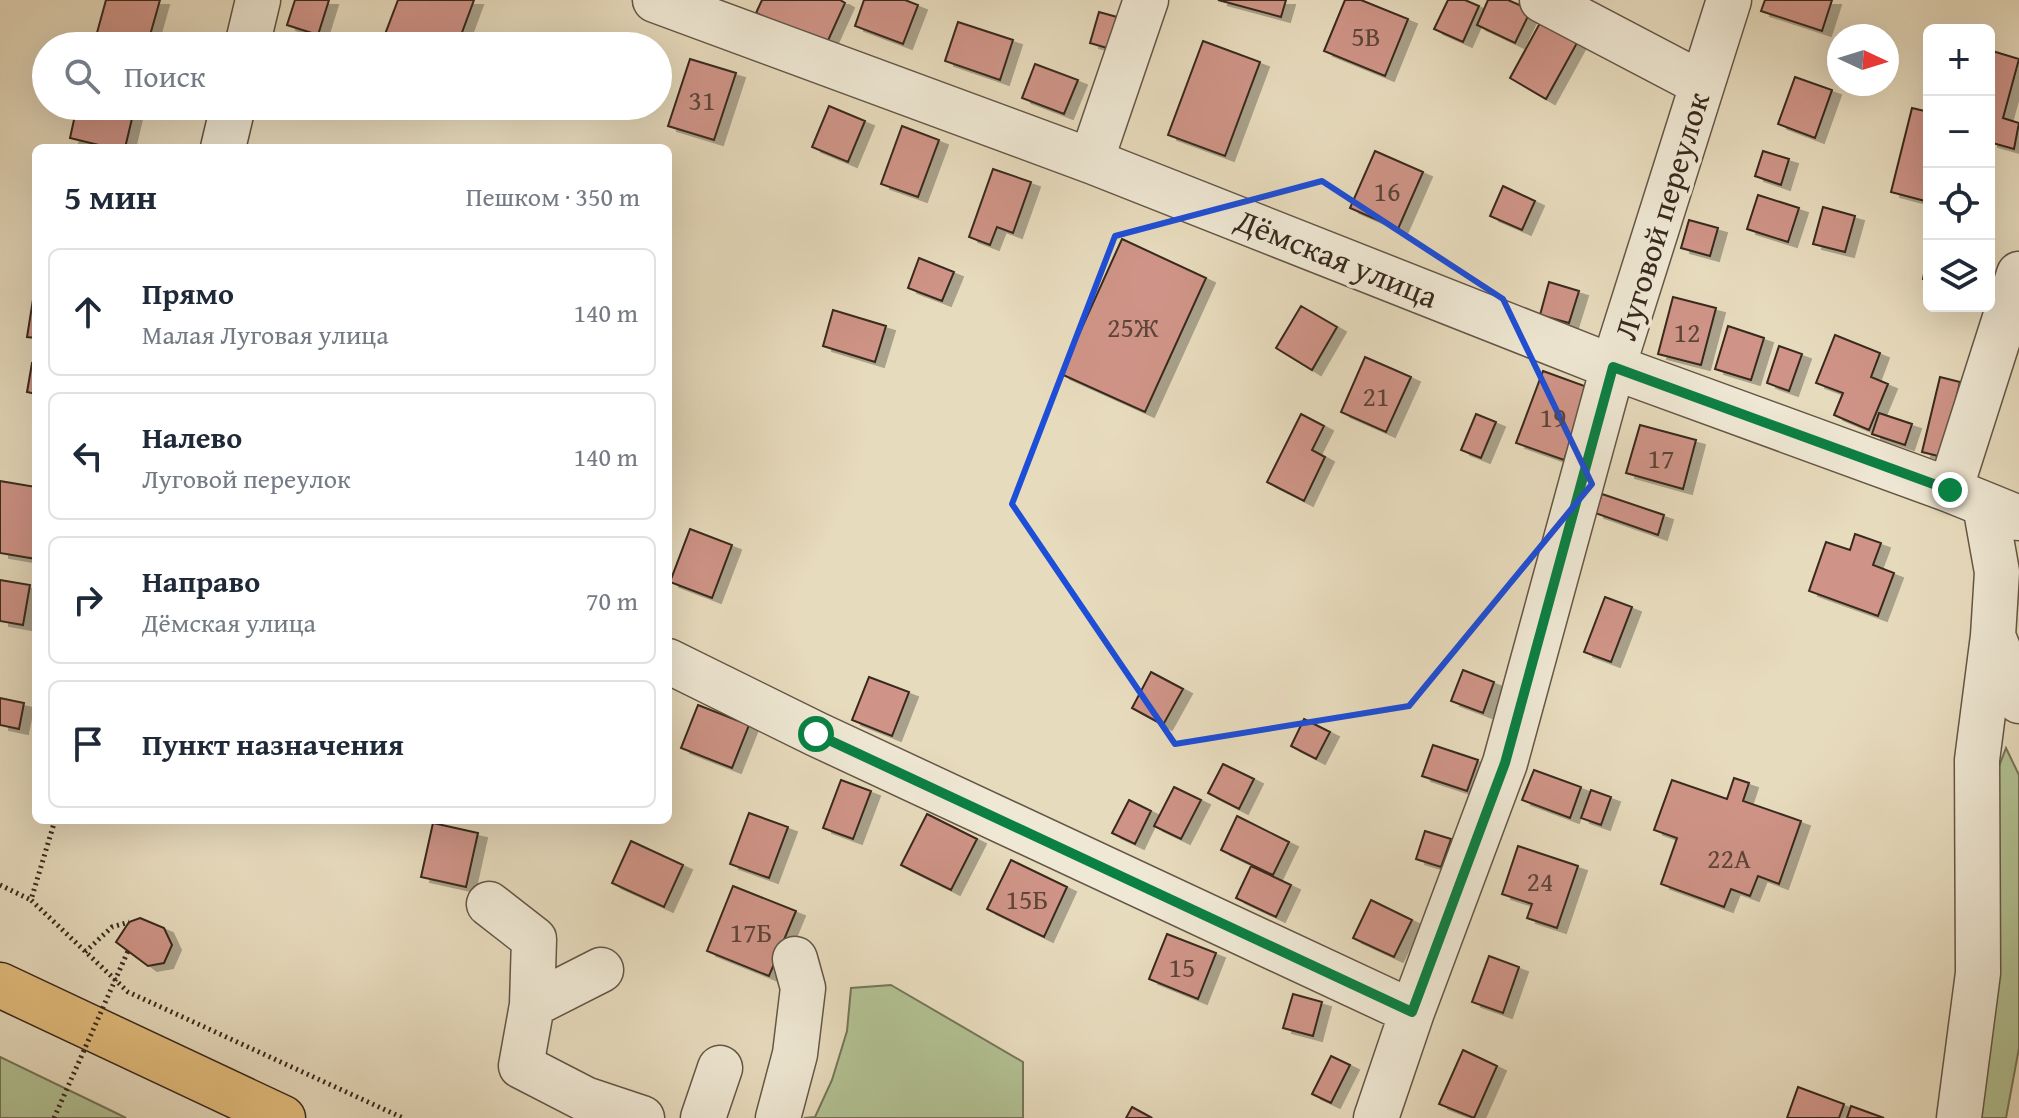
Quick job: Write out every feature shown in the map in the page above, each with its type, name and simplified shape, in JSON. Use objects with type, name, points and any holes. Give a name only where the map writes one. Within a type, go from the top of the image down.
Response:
[{"type":"main road","points":[[0,985],[283,1118]]},
{"type":"street","points":[[250,32],[258,0]]},
{"type":"street","name":"Дёмская улица","points":[[655,0],[1091,161],[1613,367],[1985,504]]},
{"type":"street","points":[[1091,161],[1146,0]]},
{"type":"street","points":[[1542,0],[1702,84]]},
{"type":"street","name":"Луговой переулок","points":[[1376,1118],[1505,763],[1613,367],[1729,0]]},
{"type":"street","points":[[224,144],[230,120]]},
{"type":"street","points":[[1959,1118],[1978,973],[1977,760],[1993,636],[1997,572],[1985,504],[2019,274]]},
{"type":"street","points":[[1993,636],[2019,701]]},
{"type":"street","points":[[672,663],[830,741],[1412,1012]]},
{"type":"street","points":[[489,904],[534,939],[532,1005],[521,1066],[585,1099],[642,1118]]},
{"type":"street","points":[[778,1118],[795,1054],[803,988],[795,959]]},
{"type":"street","points":[[532,1005],[601,970]]},
{"type":"street","points":[[703,1118],[720,1068]]},
{"type":"path","points":[[31,900],[54,824]]},
{"type":"path","points":[[0,885],[31,900],[128,992],[403,1118]]},
{"type":"path","points":[[85,952],[112,927],[129,922]]},
{"type":"path","points":[[54,1118],[128,951]]},
{"type":"highlighted area","points":[[1322,181],[1503,299],[1592,484],[1409,706],[1175,744],[1012,504],[1115,236]]},
{"type":"green space","points":[[2006,748],[2019,775],[2019,1048],[2006,1118],[1957,1118],[1993,782]]},
{"type":"green space","points":[[891,985],[1023,1062],[1023,1118],[804,1118],[815,1117],[832,1080],[847,1031],[851,988]]},
{"type":"green space","points":[[0,1057],[114,1112],[126,1118],[0,1118]]},
{"type":"building","points":[[106,0],[160,0],[151,32],[97,32]]},
{"type":"building","points":[[295,0],[329,0],[319,32],[287,25]]},
{"type":"building","points":[[398,0],[474,0],[462,32],[386,32]]},
{"type":"building","points":[[762,0],[840,0],[845,3],[826,45],[756,13]]},
{"type":"building","points":[[864,0],[905,0],[918,5],[903,44],[855,26]]},
{"type":"building","points":[[1218,0],[1286,0],[1281,17]]},
{"type":"building","points":[[1345,0],[1361,0],[1408,19],[1385,76],[1324,51]]},
{"type":"building","points":[[1448,0],[1465,0],[1479,6],[1463,42],[1434,29]]},
{"type":"building","points":[[1488,0],[1508,0],[1531,10],[1515,43],[1477,25]]},
{"type":"building","points":[[1765,0],[1832,0],[1822,31],[1761,11]]},
{"type":"building","points":[[1099,12],[1117,17],[1107,48],[1090,43]]},
{"type":"building","points":[[958,22],[1013,40],[1000,80],[945,61]]},
{"type":"building","points":[[1540,23],[1577,43],[1546,99],[1510,78]]},
{"type":"building","points":[[1203,41],[1260,62],[1225,156],[1168,135]]},
{"type":"building","points":[[1995,52],[2019,59],[2003,118],[2019,123],[2014,149],[1995,144]]},
{"type":"building","points":[[690,59],[736,73],[714,140],[668,126]]},
{"type":"building","points":[[1035,64],[1078,80],[1064,114],[1022,98]]},
{"type":"building","points":[[1795,77],[1827,88],[1827,96],[1830,96],[1815,138],[1778,124]]},
{"type":"building","points":[[829,106],[865,121],[848,162],[812,147]]},
{"type":"building","points":[[1912,108],[1923,111],[1923,200],[1891,192]]},
{"type":"building","points":[[74,120],[132,120],[126,144],[95,144],[70,138]]},
{"type":"building","points":[[902,126],[939,140],[918,197],[881,184]]},
{"type":"building","points":[[1375,151],[1423,172],[1398,229],[1350,208]]},
{"type":"building","points":[[1763,151],[1789,159],[1781,185],[1755,176]]},
{"type":"building","points":[[993,169],[1031,182],[1013,233],[997,227],[990,245],[969,237]]},
{"type":"building","points":[[1503,186],[1535,201],[1522,230],[1490,216]]},
{"type":"building","points":[[1758,195],[1799,208],[1788,242],[1747,229]]},
{"type":"building","points":[[1823,207],[1855,216],[1845,252],[1813,244]]},
{"type":"building","points":[[1689,220],[1718,228],[1710,256],[1681,248]]},
{"type":"building","points":[[1122,239],[1206,278],[1145,412],[1061,374]]},
{"type":"building","points":[[919,258],[954,272],[942,301],[908,288]]},
{"type":"building","points":[[1549,282],[1579,291],[1569,323],[1540,315]]},
{"type":"building","points":[[1673,297],[1716,308],[1701,365],[1658,354]]},
{"type":"building","points":[[32,306],[32,338],[27,337]]},
{"type":"building","points":[[1301,306],[1337,327],[1312,370],[1276,348]]},
{"type":"building","points":[[833,310],[886,326],[875,362],[823,346]]},
{"type":"building","points":[[1728,326],[1764,338],[1751,380],[1715,369]]},
{"type":"building","points":[[1835,335],[1880,353],[1871,377],[1888,384],[1869,430],[1834,415],[1843,393],[1816,383]]},
{"type":"building","points":[[1779,346],[1802,354],[1789,391],[1767,383]]},
{"type":"building","points":[[1365,357],[1411,377],[1386,432],[1341,412]]},
{"type":"building","points":[[32,363],[32,393],[27,392]]},
{"type":"building","points":[[1543,371],[1590,388],[1564,460],[1516,443]]},
{"type":"building","points":[[1940,377],[1960,382],[1942,457],[1922,452]]},
{"type":"building","points":[[1879,413],[1912,424],[1905,445],[1872,434]]},
{"type":"building","points":[[1301,414],[1324,426],[1312,450],[1325,457],[1304,501],[1267,482]]},
{"type":"building","points":[[1476,414],[1496,422],[1481,458],[1461,450]]},
{"type":"building","points":[[1640,425],[1696,440],[1683,489],[1626,473]]},
{"type":"building","points":[[0,481],[32,486],[32,558],[0,553]]},
{"type":"building","points":[[1602,494],[1664,515],[1658,535],[1595,513]]},
{"type":"building","points":[[690,529],[732,545],[712,598],[672,583]]},
{"type":"building","points":[[1855,534],[1881,543],[1873,565],[1894,573],[1878,616],[1809,591],[1826,542],[1850,550]]},
{"type":"building","points":[[0,580],[30,585],[23,625],[0,621]]},
{"type":"building","points":[[1605,597],[1632,607],[1611,662],[1584,652]]},
{"type":"building","points":[[1463,670],[1494,682],[1483,713],[1451,701]]},
{"type":"building","points":[[1151,672],[1183,689],[1163,725],[1132,708]]},
{"type":"building","points":[[869,677],[909,692],[892,736],[852,720]]},
{"type":"building","points":[[0,698],[24,703],[19,729],[0,725]]},
{"type":"building","points":[[698,705],[749,725],[732,768],[681,748]]},
{"type":"building","points":[[1304,719],[1330,732],[1316,759],[1291,746]]},
{"type":"building","points":[[1433,745],[1478,760],[1467,791],[1422,776]]},
{"type":"building","points":[[1223,764],[1254,779],[1239,809],[1208,793]]},
{"type":"building","points":[[1534,770],[1581,787],[1570,818],[1522,800]]},
{"type":"building","points":[[1734,778],[1749,783],[1743,801],[1801,821],[1779,884],[1758,876],[1750,896],[1731,889],[1724,907],[1661,884],[1677,838],[1654,830],[1672,780],[1727,799]]},
{"type":"building","points":[[841,780],[871,791],[853,839],[823,828]]},
{"type":"building","points":[[1174,787],[1201,800],[1181,839],[1154,826]]},
{"type":"building","points":[[1591,790],[1611,797],[1601,825],[1581,818]]},
{"type":"building","points":[[1129,800],[1151,811],[1135,844],[1112,833]]},
{"type":"building","points":[[749,813],[788,827],[769,878],[730,864]]},
{"type":"building","points":[[927,814],[977,839],[951,890],[901,865]]},
{"type":"building","points":[[1237,816],[1289,842],[1273,875],[1221,850]]},
{"type":"building","points":[[433,824],[478,833],[466,887],[421,877]]},
{"type":"building","points":[[1425,831],[1451,839],[1441,867],[1416,859]]},
{"type":"building","points":[[631,841],[683,865],[664,907],[612,883]]},
{"type":"building","points":[[1518,846],[1578,866],[1557,928],[1527,918],[1532,904],[1502,894]]},
{"type":"building","points":[[1011,860],[1067,887],[1044,937],[987,909]]},
{"type":"building","points":[[1251,866],[1291,885],[1276,917],[1236,898]]},
{"type":"building","points":[[733,886],[796,911],[769,976],[707,951]]},
{"type":"building","points":[[1371,900],[1412,920],[1394,957],[1353,938]]},
{"type":"building","points":[[140,918],[164,928],[172,945],[164,963],[148,966],[116,942],[129,922]]},
{"type":"building","points":[[1167,934],[1216,953],[1198,999],[1149,979]]},
{"type":"building","points":[[1489,956],[1519,967],[1503,1013],[1472,1002]]},
{"type":"building","points":[[1293,994],[1322,1002],[1313,1036],[1283,1028]]},
{"type":"building","points":[[1463,1050],[1497,1066],[1474,1118],[1439,1104]]},
{"type":"building","points":[[1331,1056],[1350,1065],[1331,1103],[1312,1094]]},
{"type":"building","points":[[1798,1087],[1844,1104],[1839,1118],[1787,1118]]},
{"type":"building","points":[[1851,1106],[1884,1118],[1847,1118]]},
{"type":"building","points":[[1132,1107],[1152,1118],[1126,1118]]},
{"type":"route","points":[[816,734],[1412,1012],[1505,763],[1613,367],[1950,490]]}]
